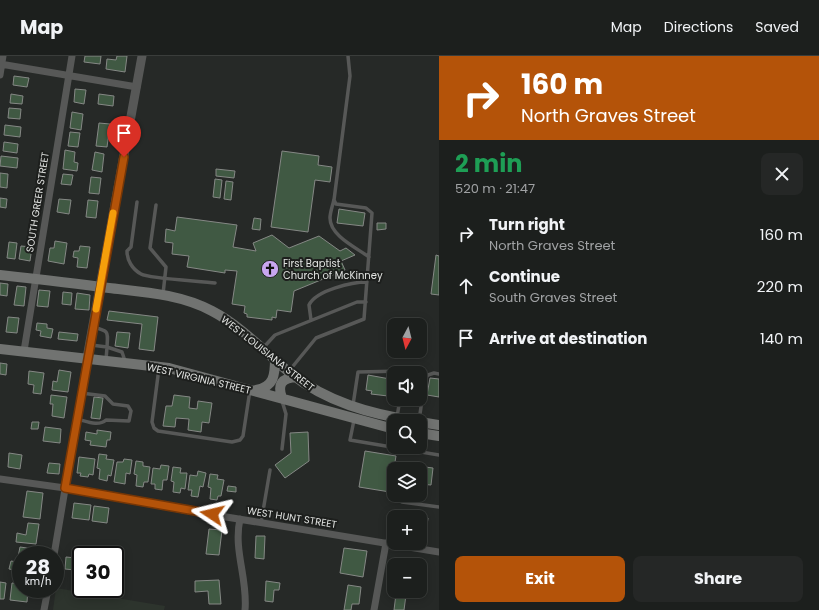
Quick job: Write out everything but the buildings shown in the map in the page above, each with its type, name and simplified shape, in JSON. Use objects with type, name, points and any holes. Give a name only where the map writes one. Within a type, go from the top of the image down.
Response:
[{"type":"main road","name":"WEST LOUISIANA STREET","points":[[0,275],[163,295],[188,301],[212,311],[230,323],[263,348],[292,374],[324,395],[352,407],[387,415]]},
{"type":"main road","name":"WEST VIRGINIA STREET","points":[[0,348],[159,367],[252,390],[387,427]]},
{"type":"main road","points":[[252,390],[261,389],[270,384],[274,378],[275,359]]},
{"type":"main road","points":[[282,398],[279,389],[281,382],[292,374]]},
{"type":"main road","points":[[427,422],[439,425]]},
{"type":"main road","points":[[427,434],[439,436]]},
{"type":"street","points":[[0,75],[3,56]]},
{"type":"street","name":"SOUTH GREER STREET","points":[[24,351],[72,56]]},
{"type":"street","points":[[55,546],[87,358],[142,56]]},
{"type":"street","points":[[1,64],[137,87]]},
{"type":"street","name":"WEST HUNT STREET","points":[[0,479],[65,488],[439,552]]},
{"type":"street","points":[[240,519],[237,544],[244,579],[245,610]]},
{"type":"street","points":[[374,610],[386,543]]},
{"type":"street","points":[[44,610],[46,598]]},
{"type":"lane","points":[[348,56],[350,76],[334,199],[330,218],[331,226],[336,232],[369,256]]},
{"type":"lane","points":[[292,374],[316,338],[364,319],[368,282],[372,213],[366,208],[336,204],[334,199]]},
{"type":"lane","points":[[137,202],[131,247],[127,251],[127,255],[133,268],[141,274],[215,283]]},
{"type":"lane","points":[[156,205],[150,248],[166,267],[163,295]]},
{"type":"lane","points":[[311,320],[310,305],[316,297],[346,284],[368,282]]},
{"type":"lane","points":[[263,348],[275,335],[357,302],[366,302]]},
{"type":"lane","points":[[93,327],[106,330],[108,333],[106,360]]},
{"type":"lane","points":[[90,345],[107,347],[122,352],[125,362]]},
{"type":"lane","points":[[159,367],[152,422],[154,428],[158,431],[232,442],[240,440],[243,436],[252,390]]},
{"type":"lane","points":[[352,407],[358,372],[387,371]]},
{"type":"lane","points":[[421,414],[425,379],[428,375],[434,373],[439,374]]},
{"type":"lane","points":[[77,420],[96,424],[103,423],[106,420],[129,421],[131,411],[128,406],[113,404],[107,401],[105,396],[81,393]]},
{"type":"lane","points":[[282,398],[286,414],[282,450]]},
{"type":"lane","points":[[354,419],[350,440],[387,446]]},
{"type":"lane","points":[[427,453],[439,455]]},
{"type":"lane","points":[[261,522],[270,470]]},
{"type":"lane","points":[[402,502],[439,507]]},
{"type":"shaded area","points":[[64,589],[72,591],[72,598],[117,598],[165,606],[164,610],[53,610],[55,598],[64,598]]},
{"type":"slow traffic","points":[[96,309],[113,213]]},
{"type":"place","name":"First Baptist Church of McKinney","points":[[270,269]]},
{"type":"route","points":[[124,157],[111,222],[65,488],[212,514]]}]
